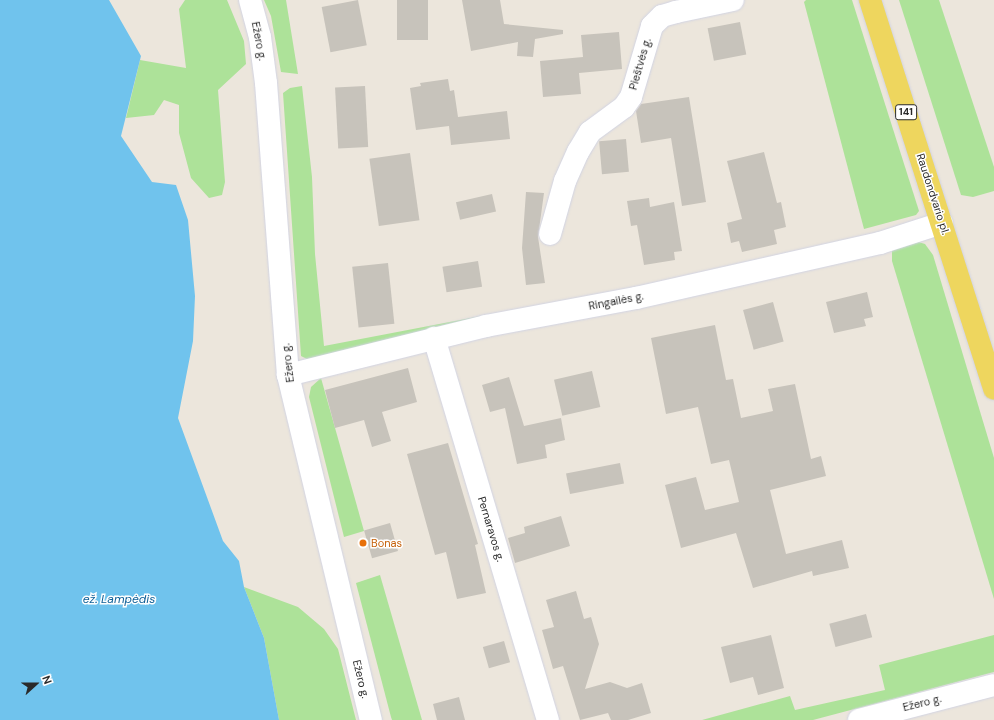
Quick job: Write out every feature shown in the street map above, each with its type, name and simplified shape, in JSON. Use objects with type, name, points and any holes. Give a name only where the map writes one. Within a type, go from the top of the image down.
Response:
[{"type":"main road","name":"Raudondvario pl.","points":[[870,0],[994,389]]},
{"type":"street","name":"Ežero g.","points":[[250,0],[260,37],[266,83],[288,376],[371,720]]},
{"type":"street","name":"Pieštvės g.","points":[[550,234],[565,181],[578,152],[590,132],[624,107],[631,97],[652,26],[662,16],[733,0]]},
{"type":"street","name":"Ringailės g.","points":[[288,376],[434,338],[486,326],[636,298],[880,242],[942,224]]},
{"type":"street","name":"Pernaravos g.","points":[[434,338],[548,720]]},
{"type":"street","name":"Ežero g.","points":[[859,720],[991,687]]},
{"type":"green space","points":[[185,0],[227,0],[244,41],[246,64],[218,90],[225,182],[222,195],[209,198],[191,178],[179,133],[179,105],[164,100],[154,115],[126,118],[140,60],[186,68],[179,9]]},
{"type":"green space","points":[[264,0],[286,0],[298,74],[281,72],[271,16]]},
{"type":"green space","points":[[806,0],[852,0],[919,211],[916,215],[864,229],[804,2]]},
{"type":"green space","points":[[899,0],[939,0],[994,167],[994,191],[973,197],[961,195]]},
{"type":"green space","points":[[302,86],[312,177],[315,254],[324,346],[481,316],[476,321],[309,360],[301,356],[283,93],[290,88]]},
{"type":"green space","points":[[915,241],[925,244],[933,255],[994,458],[994,599],[892,261],[892,251],[897,245]]},
{"type":"green space","points":[[321,378],[364,531],[344,537],[309,397],[311,387]]},
{"type":"green space","points":[[380,575],[422,720],[392,720],[391,717],[356,583]]},
{"type":"green space","points":[[244,587],[298,607],[324,629],[338,649],[356,720],[279,720],[264,638]]},
{"type":"green space","points":[[994,635],[994,672],[813,720],[702,720],[790,696],[795,710],[885,690],[879,665]]},
{"type":"water","name":"ež. Lampėdis","points":[[0,0],[109,0],[141,56],[121,136],[152,182],[176,185],[188,220],[195,296],[193,341],[178,418],[223,541],[239,561],[244,587],[264,638],[279,720],[0,720]]},
{"type":"building","points":[[358,0],[367,45],[330,52],[322,7]]},
{"type":"building","points":[[397,0],[428,0],[428,40],[397,40]]},
{"type":"building","points":[[462,0],[500,0],[504,24],[563,30],[563,34],[535,39],[533,57],[517,56],[518,42],[471,51]]},
{"type":"building","points":[[740,22],[746,54],[714,61],[708,28]]},
{"type":"building","points":[[619,32],[622,69],[579,73],[581,94],[543,97],[540,61],[583,57],[581,35]]},
{"type":"building","points":[[448,79],[450,91],[454,90],[458,117],[507,111],[510,139],[451,145],[449,126],[416,130],[410,88],[421,86],[420,83]]},
{"type":"building","points":[[365,86],[368,147],[338,148],[335,88]]},
{"type":"building","points":[[689,97],[706,202],[682,206],[671,138],[641,143],[636,111],[641,104]]},
{"type":"building","points":[[626,139],[629,172],[602,174],[599,141]]},
{"type":"building","points":[[764,152],[777,203],[781,202],[786,227],[774,230],[777,244],[742,252],[739,241],[731,243],[727,223],[742,219],[727,161]]},
{"type":"building","points":[[410,153],[419,220],[379,226],[369,159]]},
{"type":"building","points":[[526,192],[544,193],[538,237],[545,283],[526,285],[522,248]]},
{"type":"building","points":[[492,194],[496,212],[460,220],[456,202]]},
{"type":"building","points":[[649,198],[650,207],[674,202],[682,251],[674,252],[675,260],[644,265],[637,225],[631,226],[627,201]]},
{"type":"building","points":[[478,261],[482,287],[447,292],[442,267]]},
{"type":"building","points":[[388,263],[394,324],[359,327],[352,267]]},
{"type":"building","points":[[867,292],[873,317],[864,319],[866,326],[834,333],[826,302]]},
{"type":"building","points":[[773,302],[784,342],[754,350],[743,310]]},
{"type":"building","points":[[715,325],[726,380],[733,379],[741,418],[773,411],[768,389],[795,384],[811,459],[821,456],[826,476],[770,490],[786,554],[842,540],[849,568],[813,576],[812,571],[753,588],[736,533],[681,548],[665,485],[696,477],[705,510],[739,502],[729,460],[711,464],[698,407],[666,414],[651,338]]},
{"type":"building","points":[[408,368],[417,402],[382,412],[391,441],[372,447],[364,420],[335,428],[325,390]]},
{"type":"building","points":[[592,371],[600,407],[562,416],[554,380]]},
{"type":"building","points":[[509,377],[524,426],[561,418],[565,440],[545,445],[547,458],[517,464],[505,408],[490,412],[482,385]]},
{"type":"building","points":[[448,443],[478,544],[475,545],[486,593],[457,599],[446,552],[435,555],[407,454]]},
{"type":"building","points":[[620,463],[624,484],[570,494],[566,473]]},
{"type":"building","points":[[561,516],[570,546],[515,563],[508,538],[525,533],[524,527]]},
{"type":"building","points":[[390,523],[398,551],[372,558],[364,530]]},
{"type":"building","points":[[576,591],[584,619],[591,617],[599,644],[585,689],[610,682],[627,688],[642,683],[651,713],[628,720],[611,720],[608,713],[580,720],[563,666],[553,669],[542,630],[554,627],[546,600]]},
{"type":"building","points":[[866,614],[872,637],[836,647],[829,624]]},
{"type":"building","points":[[771,635],[784,688],[758,695],[753,677],[730,683],[721,647]]},
{"type":"building","points":[[504,641],[510,662],[489,668],[483,647]]},
{"type":"building","points":[[459,697],[465,720],[437,720],[433,704]]},
{"type":"place","name":"Bonas","points":[[363,543]]}]
